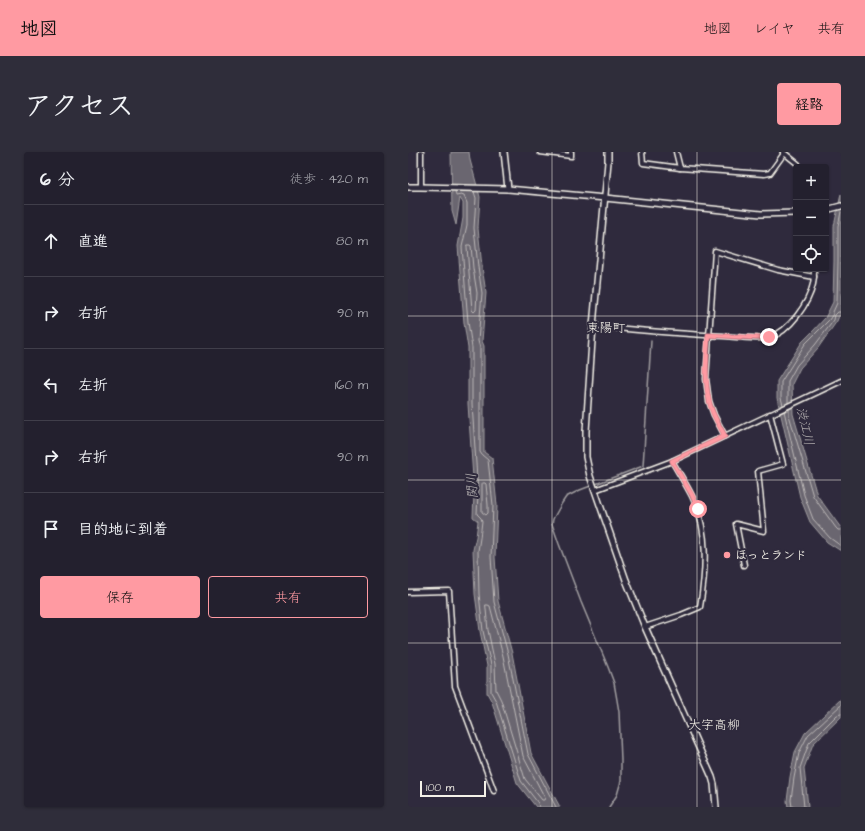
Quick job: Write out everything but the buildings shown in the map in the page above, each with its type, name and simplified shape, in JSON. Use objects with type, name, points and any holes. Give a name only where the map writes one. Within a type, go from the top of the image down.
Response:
[{"type":"street","points":[[421,152],[421,187]]},
{"type":"street","points":[[504,152],[506,189]]},
{"type":"street","points":[[540,152],[571,156],[571,152]]},
{"type":"street","points":[[608,152],[593,326],[586,431],[586,457],[590,476],[626,580],[645,627],[712,777],[716,807]]},
{"type":"street","points":[[642,152],[643,163],[680,168],[764,174],[770,173],[783,155],[783,152],[798,164]]},
{"type":"street","points":[[676,152],[680,168]]},
{"type":"street","points":[[408,187],[506,189],[761,214],[793,213]]},
{"type":"street","points":[[829,210],[841,206]]},
{"type":"street","points":[[725,436],[714,415],[709,401],[706,379],[715,251],[778,270],[814,277]]},
{"type":"street","points":[[593,326],[708,335],[759,338],[769,337],[784,330],[796,317],[811,292],[814,272]]},
{"type":"street","points":[[595,490],[672,461],[841,380]]},
{"type":"street","points":[[744,565],[736,524],[764,531],[758,471],[783,464],[770,414]]},
{"type":"street","points":[[645,627],[681,616],[700,608],[705,568],[702,526],[698,509],[692,495],[672,461]]},
{"type":"street","points":[[408,592],[448,591],[455,686],[494,791]]},
{"type":"water","points":[[451,152],[469,152],[480,197],[478,228],[486,293],[482,341],[484,346],[484,452],[492,458],[497,505],[495,557],[498,601],[512,653],[531,753],[560,807],[536,807],[517,783],[492,702],[487,693],[487,666],[475,594],[473,550],[478,521],[473,517],[474,493],[468,404],[468,348],[464,323],[458,246],[463,218],[463,203],[460,198],[456,225],[452,211]]},
{"type":"water","points":[[841,194],[841,311],[837,321],[818,348],[800,368],[792,384],[793,414],[817,495],[841,528],[841,551],[827,542],[810,522],[800,497],[777,398],[777,381],[802,342],[825,318],[833,302],[834,226]]},
{"type":"water","points":[[841,699],[841,717],[813,744],[804,768],[808,807],[788,807],[787,801],[790,777],[795,752],[805,733]]},
{"type":"waterway","points":[[609,807],[617,795],[621,781],[619,712],[614,683],[581,602],[552,524],[553,519],[566,497],[580,490],[643,466],[651,341]]},
{"type":"place","name":"ほっとランド","points":[[727,555]]},
{"type":"district","name":"東陽町","points":[[606,327]]},
{"type":"district","name":"大字高柳","points":[[714,724]]},
{"type":"route","points":[[698,509],[692,495],[672,461],[725,436],[714,415],[709,401],[706,379],[708,335],[759,338],[769,337]]},
{"type":"water label","name":"渋江川","points":[[806,426]]},
{"type":"water label","name":"関川","points":[[471,486]]}]
